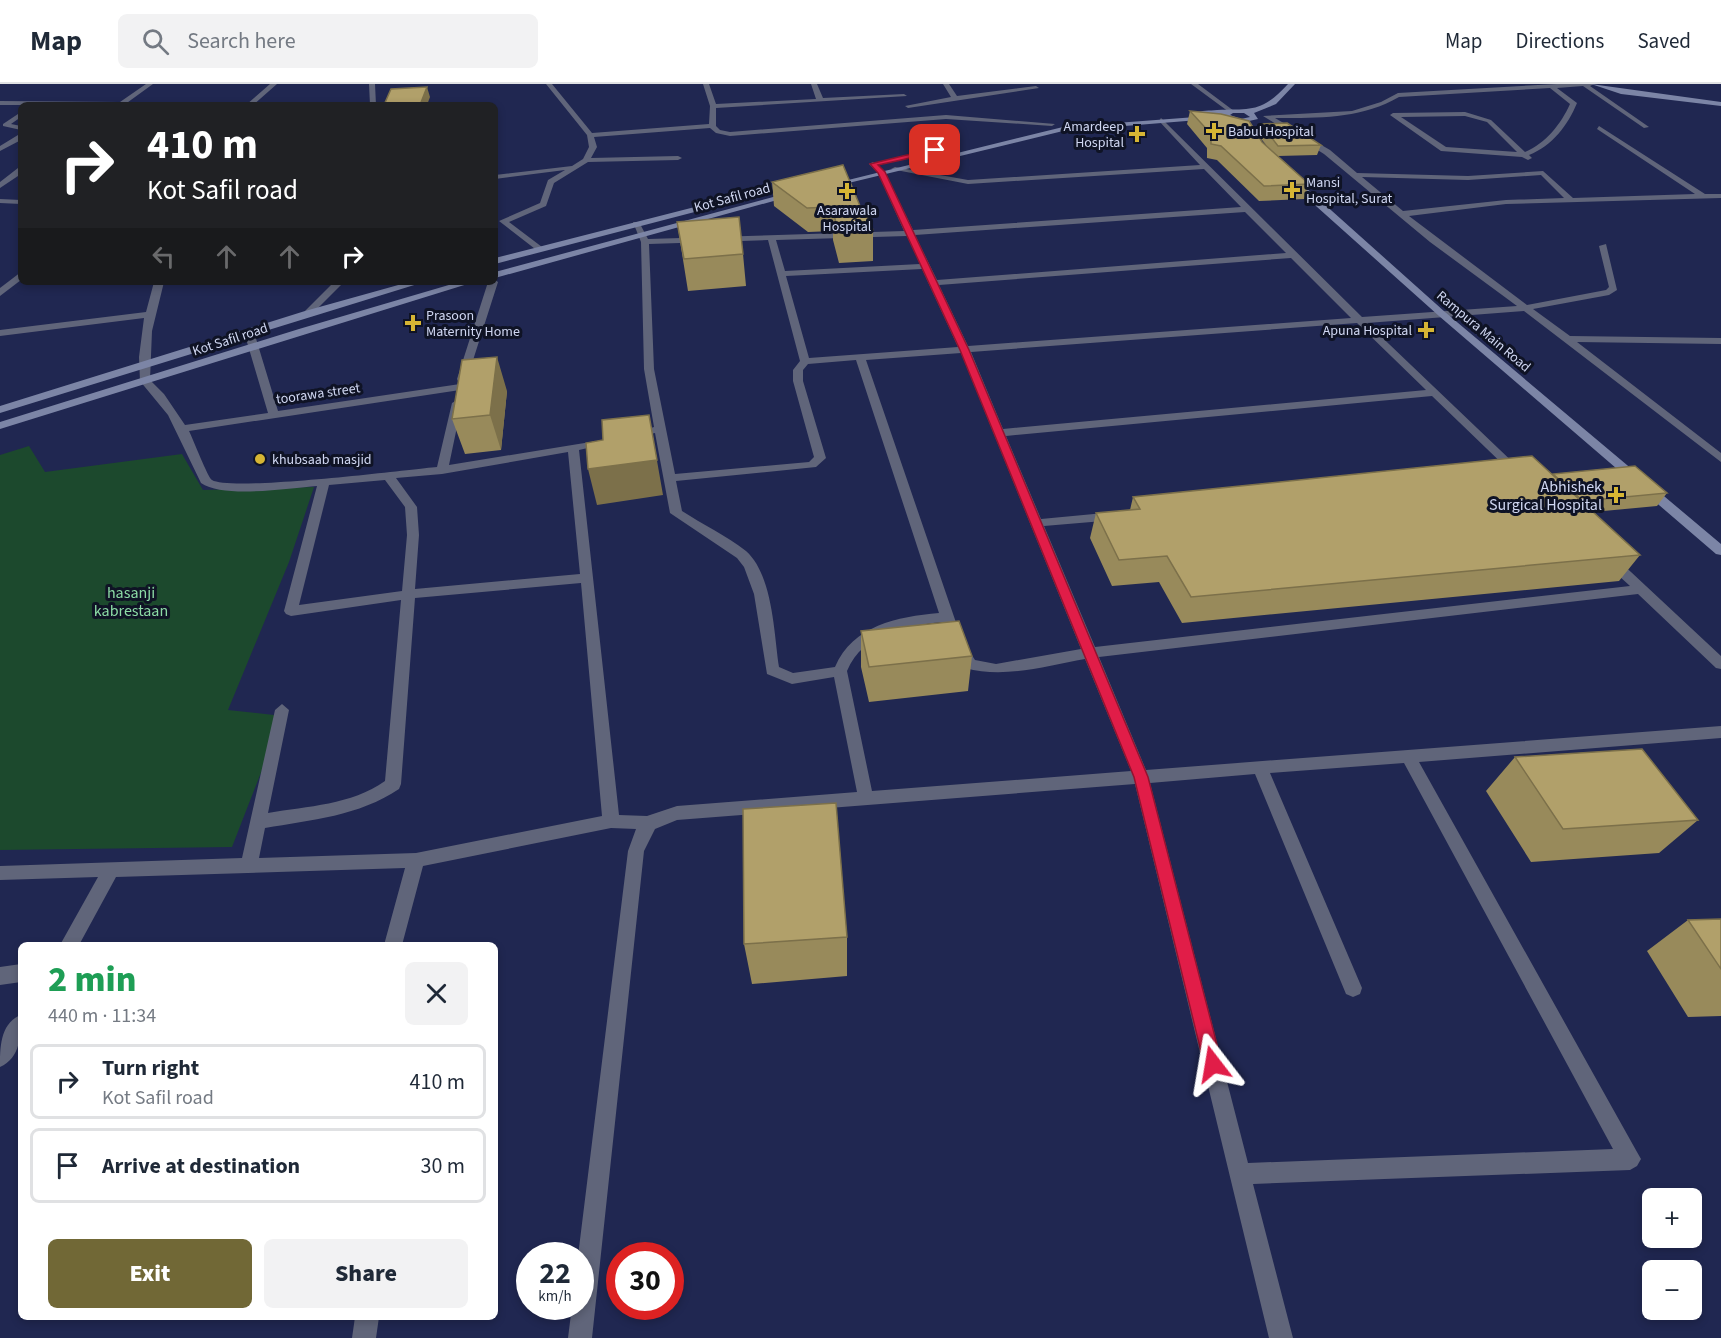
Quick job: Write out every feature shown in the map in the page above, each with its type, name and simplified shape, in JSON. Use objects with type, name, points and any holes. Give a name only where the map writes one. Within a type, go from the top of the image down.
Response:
[{"type":"main road","points":[[917,154],[1052,124],[1155,114],[1254,114],[1274,103],[1292,84]]},
{"type":"main road","points":[[1592,84],[1721,100]]},
{"type":"main road","points":[[1592,84],[1621,92],[1721,104]]},
{"type":"main road","points":[[824,187],[879,167],[1063,129],[1228,113],[1243,125],[1251,120],[1254,114]]},
{"type":"main road","name":"Rampura Main Road","points":[[1279,168],[1442,314],[1721,551]]},
{"type":"main road","name":"Kot Safil road","points":[[783,187],[794,184]]},
{"type":"main road","name":"Kot Safil road","points":[[498,274],[643,238],[801,193]]},
{"type":"main road","name":"Kot Safil road","points":[[498,260],[738,199]]},
{"type":"main road","name":"Kot Safil road","points":[[0,411],[308,313],[408,285]]},
{"type":"main road","name":"Kot Safil road","points":[[0,426],[253,346],[459,285]]},
{"type":"street","points":[[125,102],[150,84]]},
{"type":"street","points":[[253,102],[274,84]]},
{"type":"street","points":[[372,84],[373,102]]},
{"type":"street","points":[[549,84],[590,135],[593,147],[586,160]]},
{"type":"street","points":[[706,84],[713,106],[712,126],[718,132],[730,134],[970,117],[1052,124]]},
{"type":"street","points":[[814,84],[820,100]]},
{"type":"street","points":[[946,84],[956,99]]},
{"type":"street","points":[[1194,84],[1228,113]]},
{"type":"street","points":[[1254,114],[1267,116],[1332,115],[1381,106],[1398,95],[1592,84],[1646,127]]},
{"type":"street","points":[[1381,106],[1444,149],[1524,155],[1533,153],[1548,140],[1569,116],[1574,103],[1552,87]]},
{"type":"street","points":[[908,106],[1036,88]]},
{"type":"street","points":[[713,106],[903,93],[914,120]]},
{"type":"street","points":[[0,103],[18,104]]},
{"type":"street","points":[[1393,115],[1465,114],[1489,120],[1571,200]]},
{"type":"street","points":[[18,116],[5,125],[18,127]]},
{"type":"street","points":[[1267,116],[1327,152],[1401,214],[1568,339],[1721,459]]},
{"type":"street","points":[[1161,120],[1245,209],[1357,320],[1525,479],[1498,478]]},
{"type":"street","points":[[590,135],[712,126]]},
{"type":"street","points":[[1599,128],[1703,196]]},
{"type":"street","points":[[0,149],[18,139]]},
{"type":"street","points":[[498,221],[543,204],[551,182],[586,160],[678,158]]},
{"type":"street","points":[[498,177],[577,165]]},
{"type":"street","points":[[879,167],[968,182],[1206,167]]},
{"type":"street","points":[[879,167],[964,350],[1038,523],[1141,777],[1281,1338]]},
{"type":"street","points":[[1,184],[18,172]]},
{"type":"street","points":[[1355,175],[1468,177],[1543,173]]},
{"type":"street","points":[[1,184],[18,183]]},
{"type":"street","points":[[1401,214],[1506,202],[1721,195]]},
{"type":"street","points":[[2,204],[18,202]]},
{"type":"street","points":[[643,238],[772,240],[909,233],[1245,209]]},
{"type":"street","points":[[498,221],[539,249]]},
{"type":"street","points":[[636,224],[643,238],[649,369],[676,513],[742,555],[749,562],[758,582],[772,670],[792,679],[840,671]]},
{"type":"street","points":[[772,240],[805,361]]},
{"type":"street","points":[[669,478],[812,465],[820,458],[798,381],[798,370],[805,361],[1525,308],[1609,292],[1614,288],[1603,246]]},
{"type":"street","points":[[933,283],[1292,255]]},
{"type":"street","points":[[782,274],[925,266]]},
{"type":"street","points":[[0,293],[18,278]]},
{"type":"street","points":[[158,285],[143,366],[145,381],[159,392],[196,457],[203,479],[210,485],[324,482],[442,470],[573,448],[660,429]]},
{"type":"street","points":[[308,313],[336,285]]},
{"type":"street","points":[[442,470],[460,387],[492,285]]},
{"type":"street","points":[[0,333],[151,314]]},
{"type":"street","points":[[249,332],[274,415]]},
{"type":"street","points":[[1568,339],[1718,343]]},
{"type":"street","points":[[860,358],[946,617],[955,641],[970,664],[996,669],[1090,653],[1641,589]]},
{"type":"street","name":"toorawa street","points":[[180,429],[460,387]]},
{"type":"street","points":[[999,433],[1433,393]]},
{"type":"street","points":[[573,448],[611,821]]},
{"type":"street","points":[[258,822],[360,803],[382,794],[393,784],[413,535],[411,507],[388,476]]},
{"type":"street","points":[[324,482],[291,612],[409,594],[587,578]]},
{"type":"street","points":[[1038,523],[1132,514]]},
{"type":"street","points":[[1598,548],[1721,664]]},
{"type":"street","points":[[866,799],[840,671],[851,650],[877,631],[904,621],[946,617]]},
{"type":"street","points":[[249,866],[282,710]]},
{"type":"street","points":[[580,1338],[636,851],[647,824],[657,817],[677,813],[1721,732]]},
{"type":"street","points":[[1240,1174],[1630,1159],[1408,756]]},
{"type":"street","points":[[1260,768],[1353,988]]},
{"type":"street","points":[[0,873],[416,860],[611,821],[647,824]]},
{"type":"street","points":[[394,942],[416,860]]},
{"type":"street","points":[[71,942],[111,870]]},
{"type":"street","points":[[0,976],[18,973]]},
{"type":"street","points":[[0,1057],[18,1029]]},
{"type":"street","points":[[364,1338],[367,1320]]},
{"type":"green space","name":"hasanji kabrestaan","points":[[29,446],[45,472],[182,454],[203,490],[314,487],[289,562],[228,710],[283,716],[232,847],[0,850],[0,455]]},
{"type":"building","points":[[427,87],[421,102],[385,102],[391,89]]},
{"type":"building","points":[[1190,111],[1221,114],[1249,121],[1262,142],[1309,184],[1264,186],[1221,146],[1211,144],[1211,134]]},
{"type":"building","points":[[1287,123],[1321,145],[1278,146],[1261,124]]},
{"type":"building","points":[[843,165],[860,206],[807,208],[772,182]]},
{"type":"building","points":[[864,209],[873,230],[838,232],[833,210]]},
{"type":"building","points":[[739,217],[743,254],[684,259],[677,222]]},
{"type":"building","points":[[497,357],[490,415],[452,419],[462,360]]},
{"type":"building","points":[[649,415],[657,460],[588,469],[586,443],[603,440],[602,420]]},
{"type":"building","points":[[1532,456],[1640,555],[1191,597],[1167,556],[1119,560],[1096,513],[1140,509],[1133,497]]},
{"type":"building","points":[[1635,466],[1667,493],[1583,501],[1553,474]]},
{"type":"building","points":[[959,621],[972,656],[869,667],[861,631]]},
{"type":"building","points":[[1642,749],[1698,820],[1563,829],[1515,757]]},
{"type":"building","points":[[836,803],[847,937],[744,944],[743,809]]},
{"type":"building","points":[[1721,919],[1721,969],[1688,920]]},
{"type":"place","name":"Babul Hospital","points":[[1214,131]]},
{"type":"place","name":"Amardeep Hospital","points":[[1137,134]]},
{"type":"place","name":"Mansi Hospital, Surat","points":[[1292,190]]},
{"type":"place","name":"Asarawala Hospital","points":[[847,191]]},
{"type":"place","name":"Prasoon Maternity Home","points":[[413,323]]},
{"type":"place","name":"Apuna Hospital","points":[[1426,330]]},
{"type":"place","name":"khubsaab masjid","points":[[260,459]]},
{"type":"place","name":"Abhishek Surgical Hospital","points":[[1616,495]]},
{"type":"route","points":[[935,150],[873,164],[881,172],[964,350],[1038,523],[1141,777],[1213,1064]]}]
